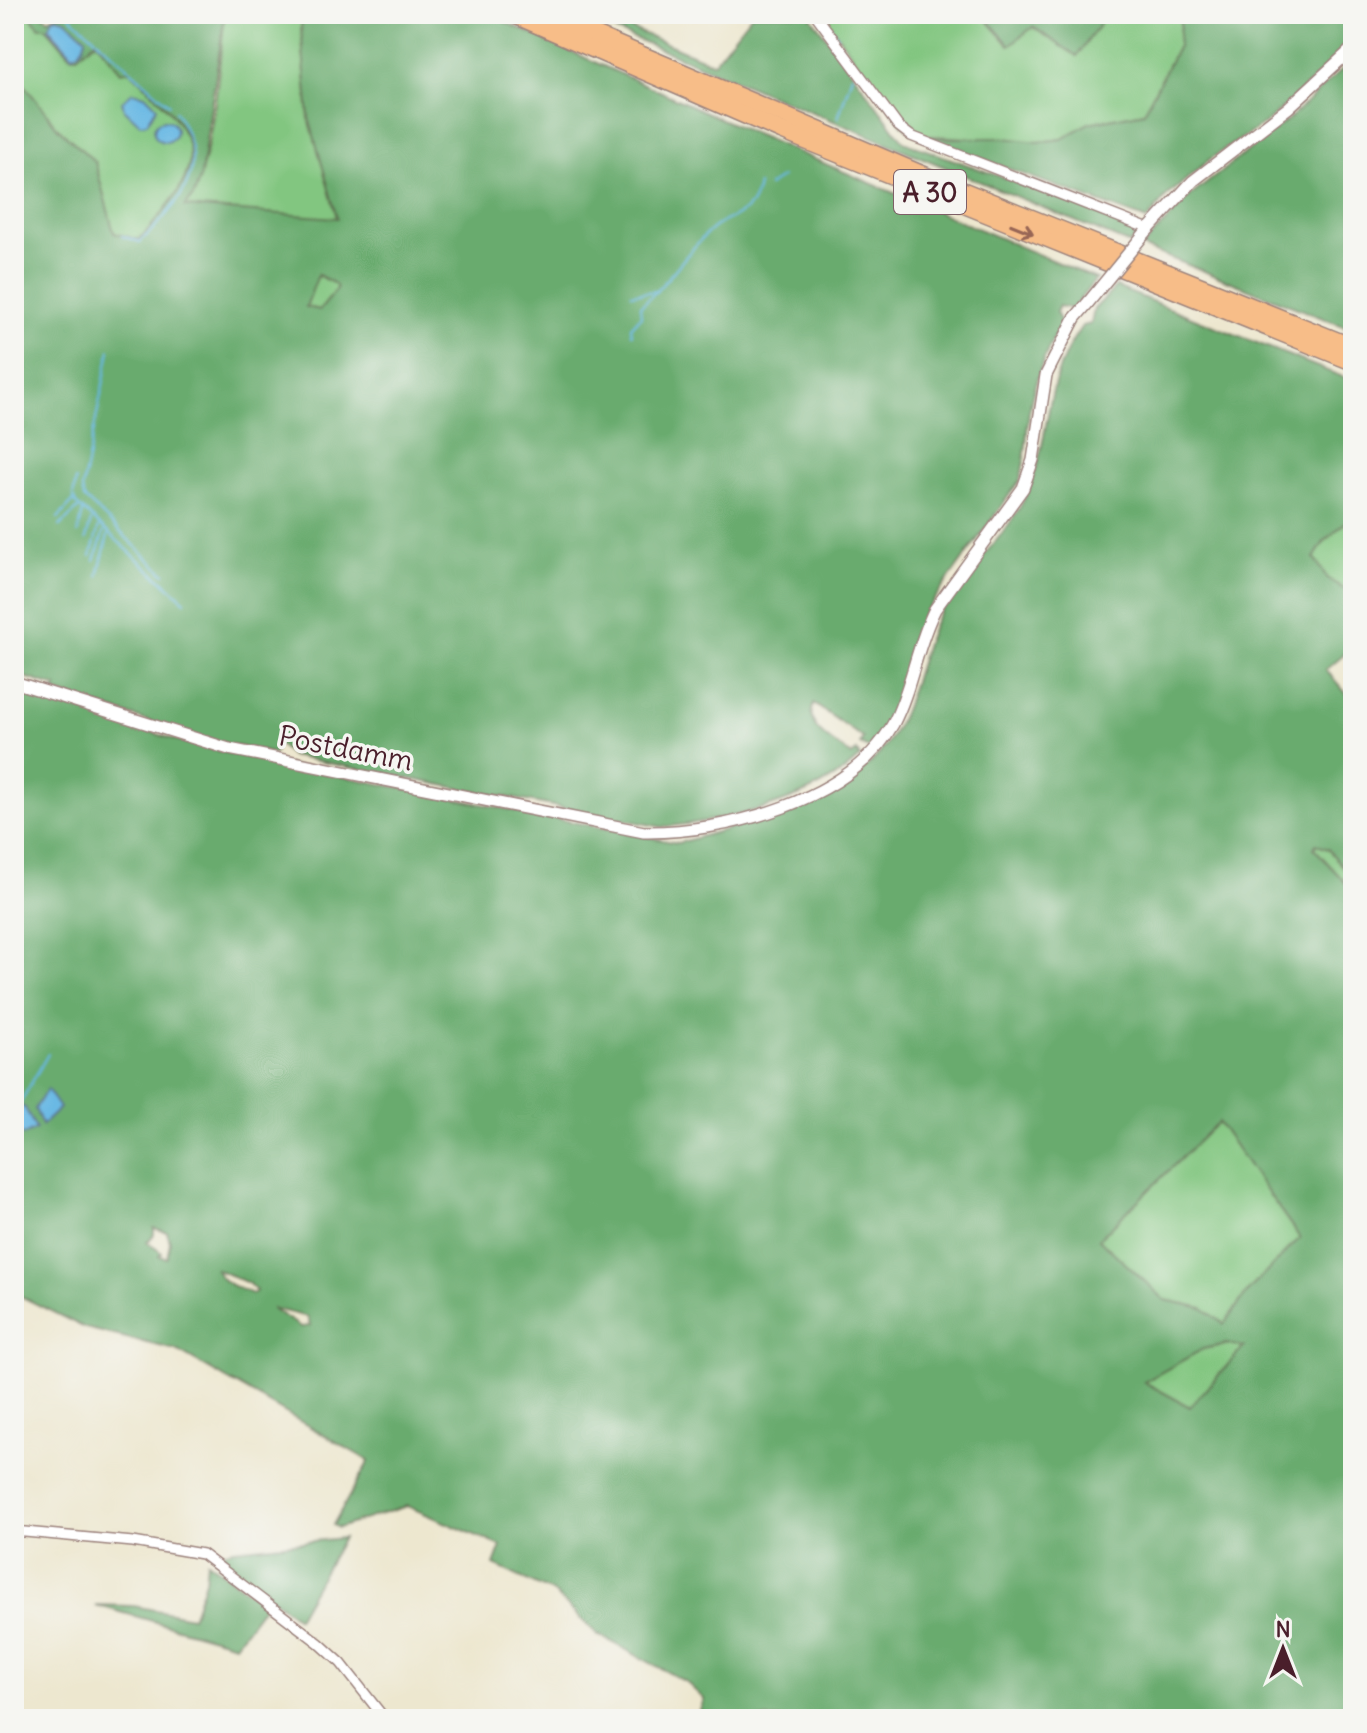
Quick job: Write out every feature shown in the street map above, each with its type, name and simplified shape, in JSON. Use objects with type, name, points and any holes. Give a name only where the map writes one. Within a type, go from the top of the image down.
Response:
[{"type":"highway","name":"A 30","points":[[512,14],[892,177],[1353,362]]},
{"type":"highway","name":"A 30","points":[[546,14],[903,166],[1353,347]]},
{"type":"street","points":[[815,14],[898,126],[911,136],[1147,231]]},
{"type":"street","name":"Postdamm","points":[[14,682],[229,749],[644,832],[702,829],[808,798],[872,754],[895,721],[924,630],[935,609],[1023,488],[1033,460],[1046,375],[1075,318],[1193,181],[1288,108],[1353,48]]},
{"type":"street","points":[[14,1531],[133,1542],[202,1554],[319,1643],[341,1663],[385,1719]]},
{"type":"green space","points":[[14,14],[28,14],[40,27],[46,27],[70,55],[77,56],[96,40],[120,71],[130,70],[155,95],[185,134],[190,152],[188,170],[163,213],[139,240],[114,233],[95,162],[58,128],[14,72]]},
{"type":"green space","points":[[28,14],[42,14],[48,19],[58,14],[225,14],[201,175],[194,195],[185,207],[337,218],[309,118],[301,27],[304,14],[488,14],[748,131],[1096,279],[1072,309],[1059,306],[1056,312],[1061,323],[1034,389],[1020,480],[923,615],[894,707],[870,749],[860,744],[863,738],[814,704],[813,720],[822,734],[852,756],[857,751],[860,757],[841,773],[793,798],[767,807],[713,820],[662,827],[291,756],[277,743],[274,754],[205,739],[53,691],[57,687],[14,674],[14,443],[18,439],[14,435],[14,72],[58,128],[95,162],[114,233],[139,240],[179,190],[188,170],[190,152],[185,135],[173,116],[130,70],[121,72],[96,41],[77,56],[70,55],[46,27],[40,27]],"holes":[[[318,275],[335,284],[337,289],[320,310],[306,307]]]},
{"type":"green space","points":[[225,14],[304,14],[301,27],[309,118],[338,219],[184,207],[194,191],[208,144]]},
{"type":"green space","points":[[576,14],[597,14],[713,63],[752,14],[809,14],[904,142],[1135,225],[1140,232],[1130,244]]},
{"type":"green space","points":[[822,14],[982,14],[1009,45],[1032,27],[1077,56],[1107,14],[1181,14],[1178,46],[1144,112],[1089,123],[1062,139],[1038,142],[916,135],[902,124]]},
{"type":"green space","points":[[982,14],[1107,14],[1077,56],[1033,27],[1010,45]]},
{"type":"green space","points":[[1181,14],[1344,14],[1353,25],[1353,43],[1267,122],[1210,159],[1166,197],[1147,220],[926,138],[1004,138],[1038,142],[1062,139],[1089,123],[1144,112],[1178,46]]},
{"type":"green space","points":[[1353,59],[1353,330],[1142,247],[1189,197],[1290,118]]},
{"type":"green space","points":[[317,275],[335,284],[337,289],[320,310],[306,307]]},
{"type":"green space","points":[[1116,287],[1353,381],[1353,515],[1324,542],[1314,558],[1328,579],[1353,595],[1353,647],[1326,670],[1353,701],[1353,879],[1328,849],[1316,844],[1314,848],[1353,891],[1353,1719],[697,1719],[704,1699],[686,1682],[597,1634],[554,1593],[494,1565],[501,1546],[407,1506],[338,1528],[333,1525],[369,1461],[176,1350],[85,1328],[14,1293],[14,1132],[25,1108],[14,1103],[14,688],[179,741],[231,754],[678,843],[774,816],[778,818],[815,802],[845,784],[872,762],[890,738],[907,704],[938,615],[1022,504],[1037,465],[1060,366],[1082,326],[1091,324],[1094,309]],"holes":[[[1218,1122],[1300,1238],[1249,1290],[1224,1324],[1203,1308],[1165,1300],[1099,1239]],[[154,1228],[167,1232],[170,1242],[167,1258],[159,1256],[162,1253],[147,1242],[154,1235]],[[216,1269],[248,1283],[256,1291],[253,1294],[237,1288]],[[271,1308],[308,1317],[310,1326],[301,1327]],[[1226,1344],[1244,1347],[1190,1407],[1144,1382],[1203,1349]]]},
{"type":"green space","points":[[1353,515],[1353,595],[1328,579],[1314,558],[1324,542]]},
{"type":"green space","points":[[1315,844],[1328,849],[1353,879],[1353,891],[1314,848]]},
{"type":"green space","points":[[1218,1122],[1300,1238],[1249,1290],[1224,1324],[1202,1308],[1165,1300],[1098,1239]]},
{"type":"green space","points":[[1236,1343],[1244,1347],[1190,1407],[1144,1382],[1203,1349]]},
{"type":"green space","points":[[343,1538],[297,1618],[213,1555],[233,1549]]},
{"type":"green space","points":[[207,1561],[265,1604],[235,1644],[95,1605],[134,1606],[192,1617],[205,1581]]},
{"type":"water","points":[[53,18],[65,19],[86,38],[76,54],[73,55],[49,28]]},
{"type":"water","points":[[133,92],[145,95],[157,107],[147,123],[140,124],[124,109],[122,101]]},
{"type":"water","points":[[165,120],[176,131],[165,142],[154,131]]},
{"type":"water","points":[[47,1089],[60,1108],[42,1125],[35,1109]]},
{"type":"water","points":[[14,1103],[25,1108],[36,1129],[24,1135],[14,1133]]},
{"type":"waterway","points":[[68,14],[169,104]]},
{"type":"waterway","points":[[821,14],[837,36]]},
{"type":"waterway","points":[[838,118],[852,75]]},
{"type":"waterway","points":[[122,236],[140,242],[169,212],[188,182],[192,166],[191,150],[186,131],[175,111]]},
{"type":"waterway","points":[[769,186],[782,177]]},
{"type":"waterway","points":[[632,334],[631,327],[641,316],[640,306],[712,229],[746,210],[758,185]]},
{"type":"waterway","points":[[631,294],[657,291]]},
{"type":"waterway","points":[[110,350],[82,489],[84,498],[165,574]]},
{"type":"waterway","points":[[76,480],[73,496],[76,504],[185,601]]},
{"type":"waterway","points":[[58,518],[74,501]]},
{"type":"waterway","points":[[60,526],[79,508]]},
{"type":"waterway","points":[[78,533],[83,511]]},
{"type":"waterway","points":[[86,539],[91,521]]},
{"type":"waterway","points":[[91,556],[99,526]]},
{"type":"waterway","points":[[95,560],[104,531]]},
{"type":"waterway","points":[[98,576],[108,535]]},
{"type":"waterway","points":[[19,1105],[48,1054]]}]
